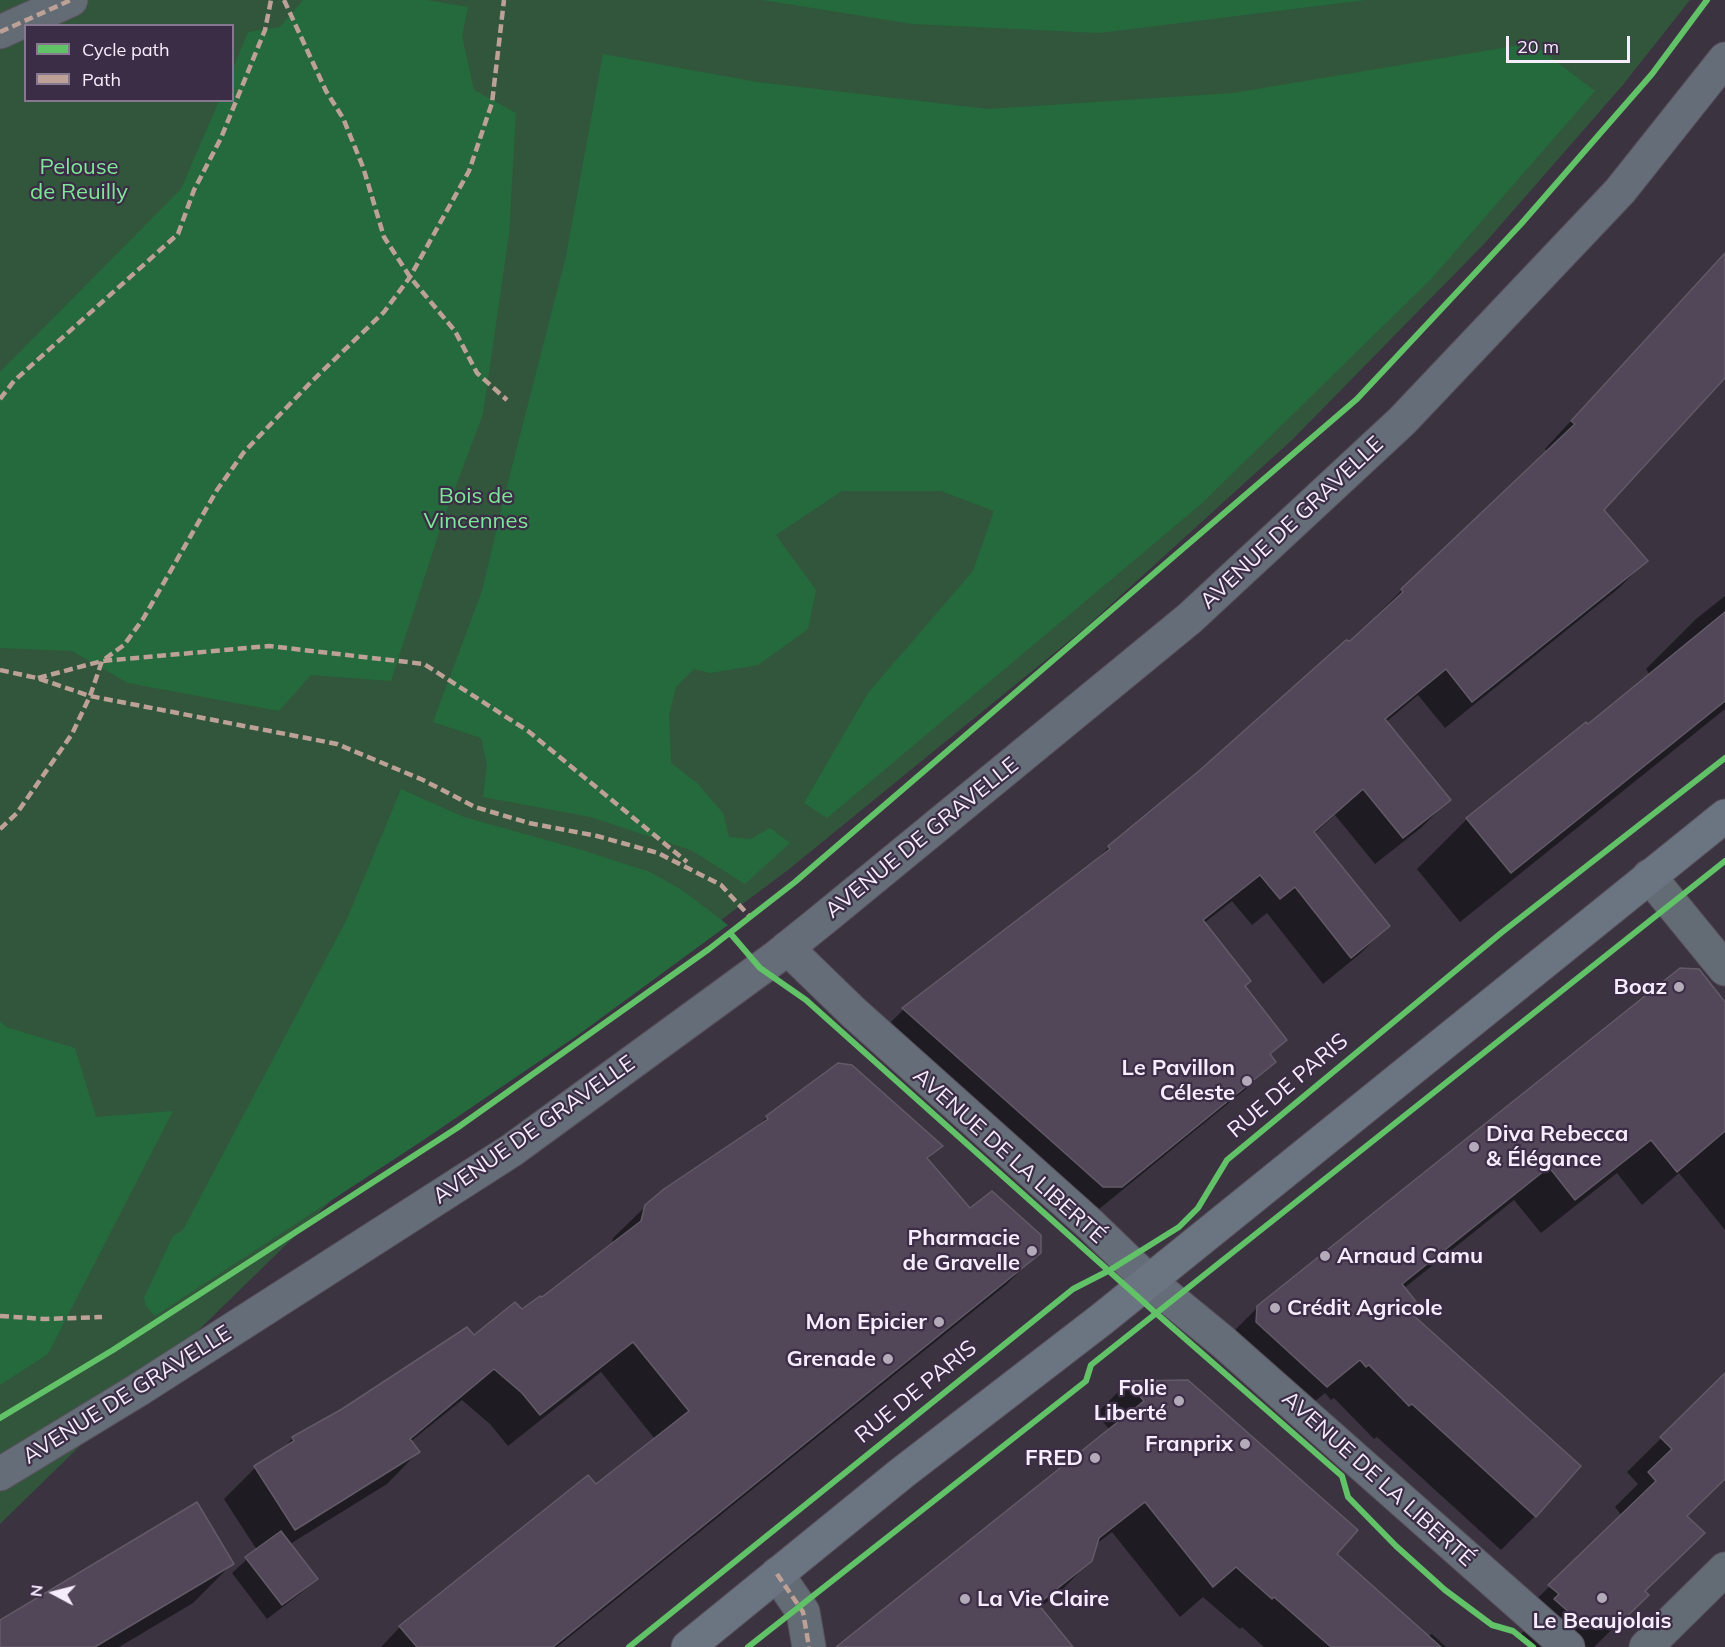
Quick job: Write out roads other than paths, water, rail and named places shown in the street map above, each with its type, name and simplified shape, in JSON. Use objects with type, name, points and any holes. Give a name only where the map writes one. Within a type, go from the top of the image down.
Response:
[{"type":"main road","points":[[688,1647],[887,1484],[1102,1319],[1725,816]]},
{"type":"street","points":[[0,32],[71,0]]},
{"type":"street","name":"AVENUE DE GRAVELLE","points":[[0,1474],[138,1390],[512,1150],[787,948],[1190,618],[1402,421],[1620,191],[1725,59]]},
{"type":"street","points":[[1649,876],[1725,969]]},
{"type":"street","name":"AVENUE DE LA LIBERTÉ","points":[[787,948],[853,1012],[1091,1225],[1149,1281],[1222,1341],[1568,1647]]},
{"type":"street","points":[[1646,1647],[1725,1569]]},
{"type":"street","points":[[777,1574],[803,1612],[809,1647]]},
{"type":"place","name":"Boaz","points":[[1679,987]]},
{"type":"place","name":"Le Pavillon Céleste","points":[[1247,1081]]},
{"type":"place","name":"Diva Rebecca & Élégance","points":[[1474,1147]]},
{"type":"place","name":"Pharmacie de Gravelle","points":[[1032,1251]]},
{"type":"place","name":"Arnaud Camu","points":[[1325,1256]]},
{"type":"place","name":"Crédit Agricole","points":[[1275,1308]]},
{"type":"place","name":"Mon Epicier","points":[[939,1322]]},
{"type":"place","name":"Grenade","points":[[888,1359]]},
{"type":"place","name":"Folie Liberté","points":[[1179,1401]]},
{"type":"place","name":"Franprix","points":[[1245,1444]]},
{"type":"place","name":"FRED","points":[[1095,1458]]},
{"type":"place","name":"Le Beaujolais","points":[[1602,1598]]},
{"type":"place","name":"La Vie Claire","points":[[965,1599]]},
{"type":"park label","name":"Pelouse de Reuilly","points":[[79,180]]},
{"type":"park label","name":"Bois de Vincennes","points":[[476,508]]}]
